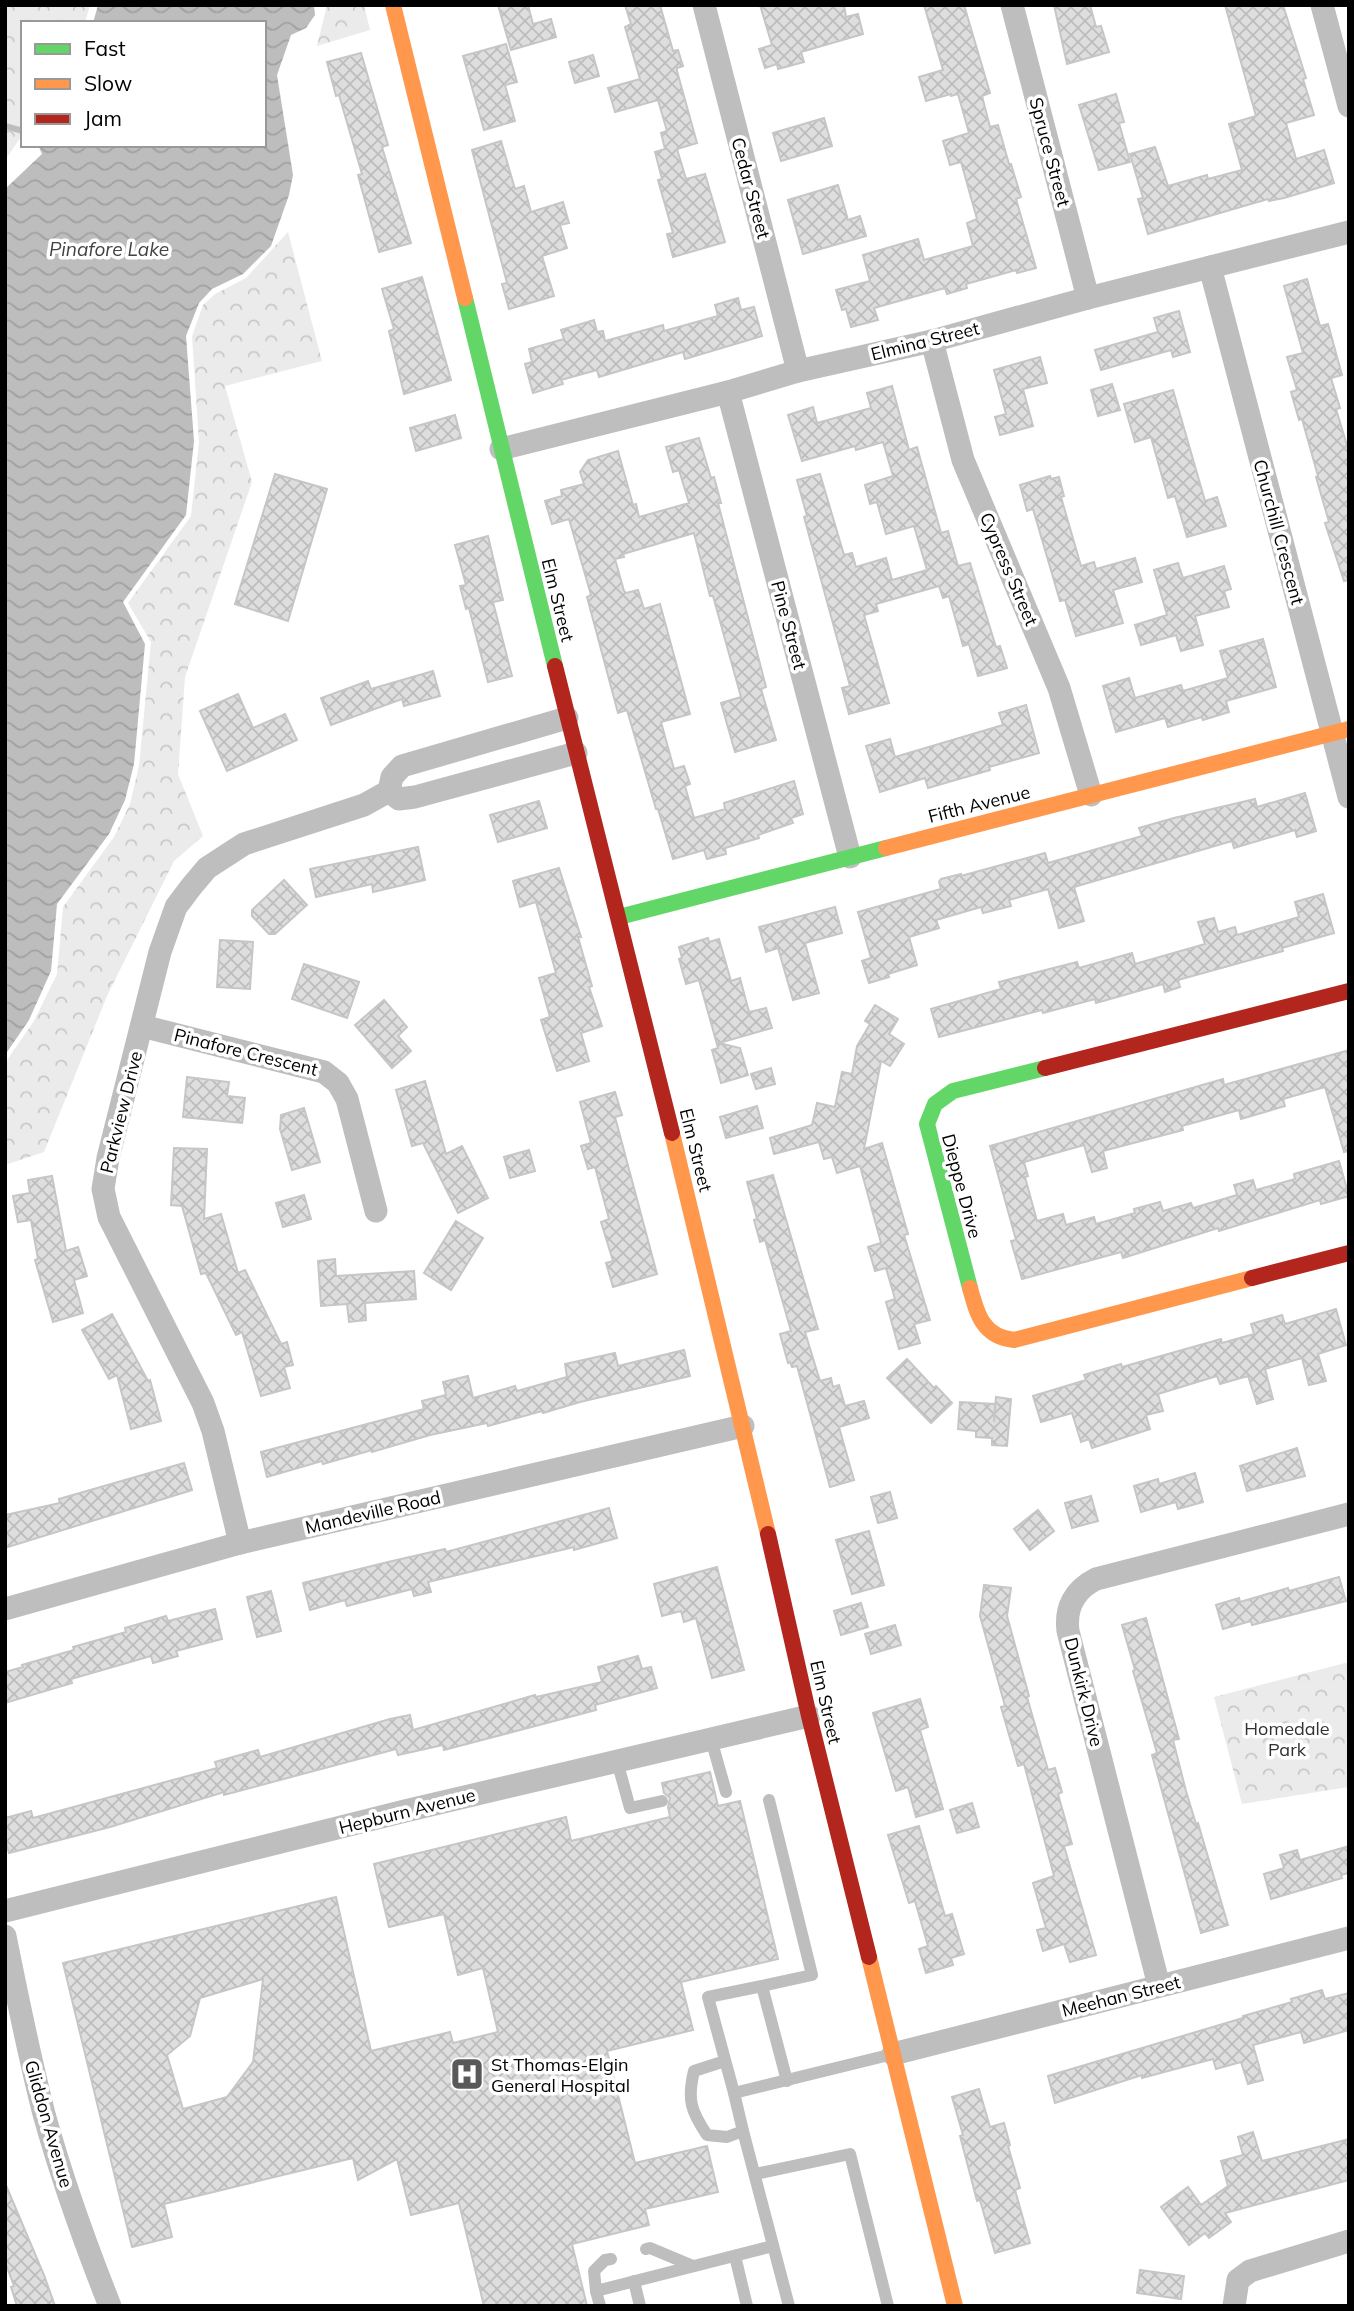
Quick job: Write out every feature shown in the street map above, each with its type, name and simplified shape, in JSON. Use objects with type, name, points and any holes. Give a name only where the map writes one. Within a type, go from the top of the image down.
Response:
[{"type":"main road","name":"Elm Street","points":[[393,5],[567,718],[620,917],[743,1426],[809,1716],[955,2306]]},
{"type":"main road","name":"Fifth Avenue","points":[[620,917],[1340,732]]},
{"type":"main road","name":"Dieppe Drive","points":[[1349,991],[953,1091],[935,1104],[927,1124],[977,1314],[987,1329],[1000,1338],[1021,1339],[1349,1253]]},
{"type":"street","name":"Cedar Street","points":[[704,5],[798,371]]},
{"type":"street","name":"Spruce Street","points":[[1012,5],[1088,298]]},
{"type":"street","points":[[1322,5],[1349,106]]},
{"type":"street","name":"Elmina Street","points":[[501,449],[727,393],[798,371],[932,341],[1088,298],[1349,232]]},
{"type":"street","name":"Churchill Crescent","points":[[1210,267],[1340,732],[1349,796]]},
{"type":"street","name":"Cypress Street","points":[[932,341],[963,460],[1059,688],[1091,795]]},
{"type":"street","name":"Pine Street","points":[[727,393],[850,857]]},
{"type":"street","name":"Parkview Drive","points":[[240,1543],[213,1431],[203,1403],[113,1225],[105,1199],[104,1180],[108,1158],[167,929],[176,907],[207,868],[232,851],[257,838],[364,805],[389,791],[392,777],[402,766],[567,718]]},
{"type":"street","points":[[389,791],[399,799],[415,797],[576,753]]},
{"type":"street","name":"Pinafore Crescent","points":[[142,1026],[324,1072],[338,1083],[347,1099],[376,1211]]},
{"type":"street","name":"Mandeville Road","points":[[5,1609],[240,1543],[743,1426]]},
{"type":"street","name":"Dunkirk Drive","points":[[1159,1986],[1068,1632],[1067,1616],[1071,1602],[1083,1587],[1097,1580],[1349,1514]]},
{"type":"street","name":"Hepburn Avenue","points":[[5,1911],[405,1811],[809,1716]]},
{"type":"street","name":"Gliddon Avenue","points":[[5,1936],[26,2043],[45,2116],[71,2202],[110,2306]]},
{"type":"street","name":"Meehan Street","points":[[893,2054],[1349,1938]]},
{"type":"street","points":[[1234,2306],[1238,2280],[1250,2270],[1349,2241]]},
{"type":"lane","points":[[711,1739],[726,1792]]},
{"type":"lane","points":[[617,1761],[630,1808],[662,1801]]},
{"type":"lane","points":[[769,1800],[812,1975],[708,1997],[789,2306]]},
{"type":"lane","points":[[762,1986],[787,2081]]},
{"type":"lane","points":[[734,2093],[893,2054]]},
{"type":"lane","points":[[725,2061],[694,2071],[690,2090],[693,2114],[707,2136],[727,2137],[743,2131]]},
{"type":"lane","points":[[755,2174],[850,2154],[888,2306]]},
{"type":"lane","points":[[596,2291],[773,2246]]},
{"type":"lane","points":[[646,2249],[650,2248],[693,2266]]},
{"type":"lane","points":[[735,2256],[747,2306]]},
{"type":"lane","points":[[600,2306],[594,2272],[605,2260],[611,2259]]},
{"type":"lane","points":[[634,2281],[640,2306]]},
{"type":"green space","points":[[5,5],[90,5],[86,21],[21,21],[21,137],[5,160]]},
{"type":"green space","points":[[327,5],[364,5],[370,30],[317,46]]},
{"type":"green space","points":[[288,232],[322,361],[225,386],[252,482],[185,677],[178,774],[203,836],[174,861],[107,996],[44,1152],[5,1165],[5,1063],[34,1021],[57,974],[63,907],[114,837],[130,804],[139,766],[151,642],[128,603],[191,516],[199,442],[192,336],[203,305],[215,294],[246,278]]},
{"type":"green space","name":"Homedale Park","points":[[1349,1662],[1349,1787],[1242,1804],[1214,1697]]},
{"type":"water","name":"Pinafore Lake","points":[[98,5],[314,5],[315,15],[306,28],[291,35],[277,75],[293,175],[271,246],[243,274],[212,289],[199,303],[186,336],[194,441],[186,515],[123,602],[145,644],[134,764],[125,800],[109,834],[57,904],[51,971],[29,1020],[5,1055],[5,189],[42,154],[39,147],[266,147],[266,21],[94,21]]},
{"type":"building","points":[[498,5],[528,5],[533,24],[551,19],[556,37],[511,50]]},
{"type":"building","points":[[625,5],[660,5],[673,51],[678,50],[683,66],[677,68],[677,71],[697,143],[677,149],[686,179],[705,174],[725,242],[673,257],[667,234],[673,233],[658,180],[662,179],[655,152],[665,149],[661,133],[667,131],[658,100],[615,112],[608,88],[640,79],[625,27],[631,24]]},
{"type":"building","points":[[760,5],[844,5],[846,17],[858,14],[863,34],[801,52],[804,62],[778,69],[777,64],[765,68],[759,49],[772,45]]},
{"type":"building","points":[[924,5],[964,5],[990,93],[982,96],[990,127],[998,125],[1011,164],[1021,197],[1016,199],[1036,268],[1017,273],[1016,270],[966,284],[967,288],[947,294],[945,288],[874,308],[878,320],[851,327],[846,309],[842,310],[836,290],[870,281],[863,255],[918,239],[924,260],[973,246],[967,223],[977,219],[961,162],[950,165],[943,141],[969,133],[958,94],[926,101],[919,77],[943,70]]},
{"type":"building","points":[[1054,5],[1090,5],[1096,27],[1101,26],[1109,52],[1067,64]]},
{"type":"building","points":[[1225,5],[1283,5],[1306,78],[1303,79],[1314,115],[1286,123],[1296,159],[1324,150],[1334,183],[1148,234],[1138,199],[1143,198],[1130,154],[1155,147],[1168,186],[1207,175],[1208,179],[1242,170],[1229,124],[1256,116]]},
{"type":"building","points":[[506,44],[517,82],[505,85],[515,121],[484,130],[463,56]]},
{"type":"building","points":[[361,53],[388,145],[382,147],[411,243],[379,252],[358,175],[362,174],[327,62]]},
{"type":"building","points":[[593,55],[599,76],[575,83],[569,62]]},
{"type":"building","points":[[1116,94],[1124,122],[1119,123],[1130,162],[1099,170],[1079,105]]},
{"type":"building","points":[[824,118],[832,146],[781,161],[773,133]]},
{"type":"building","points":[[501,141],[515,189],[524,186],[531,212],[563,202],[569,223],[560,225],[567,248],[542,256],[554,296],[509,309],[502,284],[507,283],[472,150]]},
{"type":"building","points":[[838,185],[848,220],[860,216],[866,236],[803,254],[788,200]]},
{"type":"building","points":[[422,277],[451,380],[404,394],[389,331],[394,329],[382,289]]},
{"type":"building","points":[[1307,279],[1320,326],[1328,324],[1342,375],[1331,378],[1340,408],[1336,409],[1349,452],[1349,580],[1344,581],[1325,523],[1329,522],[1316,477],[1318,476],[1302,419],[1299,420],[1291,392],[1297,390],[1287,357],[1303,353],[1284,286]]},
{"type":"building","points":[[738,298],[741,310],[754,307],[762,336],[685,359],[683,352],[599,377],[597,370],[561,380],[563,384],[533,393],[525,364],[532,362],[529,349],[564,339],[561,330],[594,320],[597,332],[603,331],[605,341],[663,325],[664,331],[718,316],[715,305]]},
{"type":"building","points":[[1179,311],[1190,352],[1173,357],[1171,350],[1101,370],[1095,350],[1158,332],[1154,318]]},
{"type":"building","points":[[1040,357],[1047,383],[1023,389],[1033,426],[1000,435],[995,417],[1006,414],[994,370]]},
{"type":"building","points":[[1112,384],[1120,410],[1098,416],[1091,390]]},
{"type":"building","points":[[892,386],[909,450],[917,447],[941,533],[948,531],[958,566],[970,563],[996,647],[1000,646],[1007,668],[978,676],[969,644],[963,646],[949,596],[943,598],[939,586],[876,604],[878,611],[864,615],[889,703],[849,714],[842,688],[850,686],[804,517],[807,516],[797,480],[820,474],[844,555],[852,553],[856,567],[886,558],[892,580],[927,570],[914,526],[886,534],[877,502],[870,504],[865,485],[893,476],[883,442],[856,450],[855,446],[802,461],[788,415],[813,407],[817,423],[871,408],[867,393]]},
{"type":"building","points":[[1173,390],[1205,501],[1217,497],[1226,526],[1187,537],[1175,496],[1168,498],[1151,437],[1135,442],[1124,404]]},
{"type":"building","points":[[455,415],[461,438],[416,451],[410,428]]},
{"type":"building","points":[[699,438],[721,503],[718,503],[766,687],[761,689],[776,740],[735,752],[721,703],[741,697],[694,533],[623,554],[624,557],[615,559],[626,593],[638,590],[644,609],[660,604],[690,714],[661,722],[674,769],[684,766],[690,784],[685,786],[694,818],[725,809],[724,803],[794,781],[803,814],[791,818],[793,823],[758,835],[759,838],[725,848],[726,854],[707,859],[704,850],[673,859],[627,710],[618,713],[587,597],[591,595],[569,519],[552,524],[545,501],[562,496],[561,490],[584,484],[580,472],[588,460],[618,451],[639,517],[689,503],[679,470],[673,472],[666,447]]},
{"type":"building","points":[[275,474],[327,489],[288,621],[235,604]]},
{"type":"building","points":[[1050,476],[1051,479],[1059,477],[1064,496],[1061,497],[1081,566],[1094,562],[1096,569],[1135,558],[1142,582],[1113,590],[1123,623],[1076,636],[1065,600],[1060,601],[1033,509],[1027,511],[1020,485]]},
{"type":"building","points":[[488,536],[503,600],[493,602],[512,676],[488,682],[469,608],[466,609],[460,586],[466,585],[455,545]]},
{"type":"building","points":[[1178,563],[1183,578],[1224,566],[1231,589],[1224,591],[1229,607],[1195,616],[1203,645],[1181,651],[1176,635],[1141,645],[1135,625],[1167,615],[1154,570]]},
{"type":"building","points":[[1263,639],[1276,687],[1226,701],[1229,712],[1203,720],[1202,717],[1168,727],[1165,718],[1116,732],[1103,686],[1129,678],[1135,698],[1181,685],[1183,691],[1228,678],[1220,651]]},
{"type":"building","points":[[433,671],[440,696],[404,706],[402,699],[331,725],[321,698],[368,681],[371,689]]},
{"type":"building","points":[[238,694],[253,728],[285,714],[297,740],[227,771],[200,711]]},
{"type":"building","points":[[1026,705],[1039,753],[928,788],[925,778],[880,792],[866,746],[890,739],[895,757],[1003,725],[999,713]]},
{"type":"building","points":[[1305,793],[1316,831],[1297,837],[1295,830],[1234,848],[1232,841],[1074,887],[1084,921],[1059,928],[1048,889],[1009,900],[1011,906],[983,913],[981,907],[936,920],[939,928],[909,937],[917,965],[869,983],[862,961],[871,958],[858,912],[941,889],[941,879],[1045,853],[1048,863],[1142,836],[1139,828],[1174,818],[1255,799],[1257,807]]},
{"type":"building","points":[[539,801],[547,828],[498,842],[490,815]]},
{"type":"building","points":[[418,847],[425,880],[373,892],[372,884],[316,897],[310,869]]},
{"type":"building","points":[[559,868],[581,937],[578,937],[592,986],[589,987],[602,1026],[581,1033],[589,1061],[557,1071],[541,1020],[550,1017],[539,978],[556,973],[536,902],[520,907],[513,881]]},
{"type":"building","points":[[284,880],[307,905],[275,934],[269,934],[252,916],[252,910]]},
{"type":"building","points":[[1323,894],[1334,933],[1282,948],[1283,951],[1178,980],[1180,987],[1165,992],[1163,984],[1096,1003],[1095,999],[1043,1013],[1042,1010],[939,1037],[931,1009],[1001,989],[999,982],[1077,962],[1079,968],[1132,953],[1135,964],[1205,944],[1198,922],[1214,918],[1218,932],[1235,927],[1237,935],[1299,917],[1295,902]]},
{"type":"building","points":[[835,907],[842,933],[805,943],[819,993],[793,1000],[778,948],[766,952],[759,927]]},
{"type":"building","points":[[708,938],[709,942],[719,939],[731,981],[740,978],[749,1012],[766,1008],[772,1028],[719,1043],[740,1048],[748,1075],[721,1083],[712,1050],[718,1048],[699,980],[686,984],[679,959],[682,958],[679,947]]},
{"type":"building","points":[[220,940],[253,942],[250,989],[217,987]]},
{"type":"building","points":[[304,964],[359,982],[347,1018],[292,999]]},
{"type":"building","points":[[384,1000],[407,1027],[398,1036],[411,1051],[392,1068],[355,1025]]},
{"type":"building","points":[[875,1005],[898,1019],[889,1034],[904,1044],[890,1066],[881,1061],[864,1149],[882,1143],[908,1234],[904,1235],[930,1320],[914,1324],[920,1343],[899,1349],[886,1302],[895,1299],[886,1268],[875,1271],[868,1247],[881,1243],[860,1166],[837,1173],[832,1157],[824,1159],[819,1142],[774,1154],[770,1138],[812,1125],[817,1103],[835,1107],[842,1072],[852,1074],[857,1046],[870,1024],[865,1021]]},
{"type":"building","points":[[1349,1050],[1349,1151],[1344,1152],[1325,1087],[1283,1099],[1285,1106],[1241,1119],[1239,1110],[1182,1126],[1183,1130],[1103,1151],[1107,1168],[1092,1172],[1084,1145],[1024,1162],[1028,1176],[1025,1177],[1037,1221],[1063,1214],[1066,1225],[1094,1217],[1096,1224],[1135,1213],[1134,1209],[1160,1202],[1163,1211],[1191,1203],[1193,1208],[1237,1195],[1234,1185],[1253,1180],[1256,1190],[1295,1179],[1294,1174],[1339,1161],[1349,1196],[1321,1204],[1320,1200],[1123,1258],[1121,1252],[1022,1279],[1011,1241],[1016,1240],[990,1146],[1223,1079],[1224,1085]]},
{"type":"building","points":[[771,1068],[775,1084],[756,1089],[751,1074]]},
{"type":"building","points":[[187,1077],[229,1082],[227,1096],[245,1098],[242,1123],[183,1117]]},
{"type":"building","points":[[425,1081],[446,1154],[462,1146],[488,1198],[458,1213],[423,1143],[412,1146],[396,1090]]},
{"type":"building","points":[[615,1092],[622,1115],[615,1117],[657,1274],[613,1287],[606,1263],[613,1261],[601,1222],[609,1219],[595,1167],[588,1169],[581,1146],[591,1143],[580,1102]]},
{"type":"building","points":[[757,1106],[763,1128],[726,1138],[720,1117]]},
{"type":"building","points":[[304,1108],[320,1162],[292,1170],[280,1129],[281,1115]]},
{"type":"building","points":[[174,1148],[207,1149],[204,1219],[221,1214],[238,1273],[245,1270],[281,1344],[287,1342],[293,1365],[284,1367],[290,1388],[261,1396],[242,1332],[236,1335],[206,1273],[201,1274],[182,1206],[171,1205]]},
{"type":"building","points":[[529,1150],[535,1171],[510,1178],[504,1157]]},
{"type":"building","points":[[773,1175],[818,1329],[805,1332],[820,1381],[831,1378],[833,1387],[839,1385],[845,1406],[864,1401],[869,1418],[839,1427],[854,1480],[830,1487],[797,1366],[792,1367],[790,1362],[788,1363],[780,1334],[791,1331],[765,1240],[760,1242],[747,1182]]},
{"type":"building","points":[[52,1176],[66,1251],[78,1247],[87,1276],[74,1280],[83,1313],[53,1322],[35,1260],[38,1259],[31,1220],[18,1222],[13,1196],[30,1193],[28,1180]]},
{"type":"building","points":[[304,1195],[311,1219],[283,1227],[276,1203]]},
{"type":"building","points":[[456,1221],[483,1238],[451,1290],[424,1273]]},
{"type":"building","points":[[335,1259],[336,1276],[414,1271],[416,1299],[365,1303],[366,1320],[349,1322],[347,1304],[321,1306],[318,1261]]},
{"type":"building","points":[[1336,1309],[1346,1345],[1318,1354],[1326,1381],[1309,1385],[1302,1358],[1265,1369],[1273,1399],[1257,1404],[1248,1376],[1220,1384],[1217,1376],[1158,1394],[1163,1411],[1146,1415],[1150,1429],[1092,1448],[1089,1439],[1081,1442],[1072,1413],[1041,1422],[1033,1396],[1086,1380],[1084,1375],[1221,1339],[1222,1343],[1254,1334],[1251,1324],[1282,1315],[1285,1324]]},
{"type":"building","points":[[112,1314],[148,1381],[150,1380],[161,1421],[131,1429],[117,1375],[109,1379],[82,1330]]},
{"type":"building","points":[[684,1350],[690,1376],[488,1426],[487,1423],[430,1435],[267,1477],[261,1452],[424,1409],[422,1401],[446,1395],[443,1382],[468,1376],[473,1398],[515,1386],[517,1391],[567,1377],[565,1364],[615,1353],[618,1366]]},
{"type":"building","points":[[907,1359],[952,1403],[931,1423],[887,1378]]},
{"type":"building","points":[[996,1397],[1011,1399],[1007,1446],[992,1445],[992,1438],[976,1437],[976,1431],[958,1429],[960,1402],[995,1404],[994,1422]]},
{"type":"building","points":[[1297,1448],[1305,1476],[1247,1491],[1240,1466]]},
{"type":"building","points":[[184,1463],[192,1490],[5,1548],[5,1515],[60,1503],[59,1499]]},
{"type":"building","points":[[1195,1473],[1203,1502],[1178,1509],[1176,1502],[1141,1512],[1134,1486],[1158,1479],[1159,1484]]},
{"type":"building","points":[[890,1492],[897,1518],[878,1523],[871,1497]]},
{"type":"building","points":[[1091,1496],[1098,1521],[1072,1528],[1065,1503]]},
{"type":"building","points":[[609,1508],[617,1538],[428,1582],[431,1592],[414,1596],[412,1589],[347,1606],[345,1600],[310,1610],[303,1583],[445,1549],[446,1552]]},
{"type":"building","points":[[1038,1510],[1054,1531],[1030,1550],[1014,1529]]},
{"type":"building","points":[[869,1531],[884,1585],[852,1594],[836,1540]]},
{"type":"building","points":[[717,1567],[744,1670],[712,1678],[696,1618],[684,1622],[681,1611],[662,1616],[654,1584]]},
{"type":"building","points":[[1339,1577],[1346,1601],[1252,1625],[1251,1621],[1223,1629],[1216,1605],[1239,1598],[1240,1602],[1288,1588],[1289,1591]]},
{"type":"building","points":[[984,1585],[1011,1588],[1007,1616],[1029,1696],[1027,1697],[1048,1770],[1055,1768],[1062,1792],[1058,1794],[1072,1844],[1064,1846],[1096,1955],[1070,1962],[1064,1944],[1043,1951],[1037,1930],[1046,1928],[1033,1883],[1054,1876],[1024,1764],[1018,1766],[1001,1707],[1005,1706],[980,1616]]},
{"type":"building","points":[[271,1591],[281,1631],[257,1637],[247,1597]]},
{"type":"building","points":[[861,1603],[868,1627],[841,1635],[834,1611]]},
{"type":"building","points":[[215,1609],[222,1639],[176,1651],[178,1656],[153,1663],[151,1656],[71,1679],[72,1683],[5,1703],[5,1672],[74,1650],[73,1647],[126,1632],[125,1628],[166,1616],[168,1621]]},
{"type":"building","points":[[1146,1618],[1179,1739],[1173,1740],[1186,1791],[1228,1925],[1201,1933],[1152,1755],[1157,1753],[1122,1625]]},
{"type":"building","points":[[895,1625],[901,1645],[871,1654],[865,1634]]},
{"type":"building","points":[[638,1656],[642,1669],[651,1667],[657,1688],[595,1705],[596,1710],[444,1750],[443,1745],[398,1755],[396,1749],[224,1795],[224,1792],[110,1827],[9,1853],[5,1839],[5,1818],[31,1811],[33,1818],[217,1768],[215,1762],[258,1750],[260,1757],[390,1719],[410,1715],[413,1730],[535,1695],[536,1697],[602,1682],[598,1667]]},
{"type":"building","points":[[920,1699],[928,1727],[920,1730],[943,1809],[916,1817],[908,1787],[896,1791],[873,1713]]},
{"type":"building","points":[[710,1772],[718,1806],[740,1801],[778,1959],[681,1982],[693,2030],[607,2051],[635,2163],[707,2146],[718,2192],[645,2209],[649,2225],[572,2244],[587,2306],[484,2306],[459,2203],[411,2215],[397,2159],[358,2180],[353,2158],[164,2204],[172,2237],[132,2247],[63,1963],[336,1897],[371,2051],[450,2032],[453,2043],[498,2032],[483,1968],[458,1975],[444,1914],[389,1927],[374,1864],[566,1817],[571,1841],[670,1817],[670,1798],[664,1793],[662,1783]],"holes":[[[263,1979],[253,2062],[227,2097],[183,2109],[167,2055],[190,2036],[200,1998]]]},
{"type":"building","points":[[972,1803],[979,1827],[957,1833],[950,1810]]},
{"type":"building","points":[[919,1826],[945,1916],[952,1914],[964,1954],[951,1958],[953,1965],[926,1973],[919,1949],[928,1946],[915,1901],[909,1903],[888,1835]]},
{"type":"building","points":[[1349,1846],[1349,1873],[1341,1875],[1342,1878],[1271,1899],[1264,1874],[1284,1868],[1280,1855],[1297,1850],[1300,1860]]},
{"type":"building","points":[[1322,1990],[1325,1999],[1349,1993],[1349,2030],[1304,2043],[1301,2032],[1253,2045],[1263,2080],[1248,2084],[1241,2062],[1216,2069],[1213,2059],[1142,2078],[1142,2075],[1055,2103],[1048,2076],[1243,2018]]},
{"type":"building","points":[[979,2089],[990,2127],[1004,2123],[1020,2188],[1015,2190],[1030,2243],[995,2253],[980,2200],[977,2201],[952,2097]]},
{"type":"building","points":[[1253,2132],[1262,2161],[1349,2139],[1349,2180],[1225,2213],[1231,2222],[1209,2238],[1205,2233],[1189,2245],[1161,2207],[1188,2187],[1201,2205],[1228,2186],[1221,2161],[1243,2155],[1238,2137]]},
{"type":"building","points":[[5,2183],[55,2306],[17,2306],[11,2287],[14,2286],[5,2262]]},
{"type":"building","points":[[1140,2270],[1184,2276],[1181,2299],[1137,2293]]},
{"type":"waterway","points":[[5,126],[21,130]]},
{"type":"traffic: fast","points":[[465,298],[555,666]]},
{"type":"traffic: fast","points":[[619,917],[886,848]]},
{"type":"traffic: fast","points":[[970,1288],[927,1124],[935,1104],[953,1091],[1045,1068]]},
{"type":"traffic: slow","points":[[393,5],[465,298]]},
{"type":"traffic: slow","points":[[886,848],[1349,729]]},
{"type":"traffic: slow","points":[[672,1133],[768,1534]]},
{"type":"traffic: slow","points":[[970,1288],[975,1307],[988,1329],[1003,1338],[1014,1340],[1252,1278]]},
{"type":"traffic: slow","points":[[869,1957],[955,2306]]},
{"type":"traffic: jam","points":[[555,666],[672,1133]]},
{"type":"traffic: jam","points":[[1045,1068],[1349,991]]},
{"type":"traffic: jam","points":[[1252,1278],[1349,1253]]},
{"type":"traffic: jam","points":[[768,1534],[809,1716],[869,1957]]},
{"type":"place","name":"St Thomas-Elgin General Hospital","points":[[467,2074]]}]
